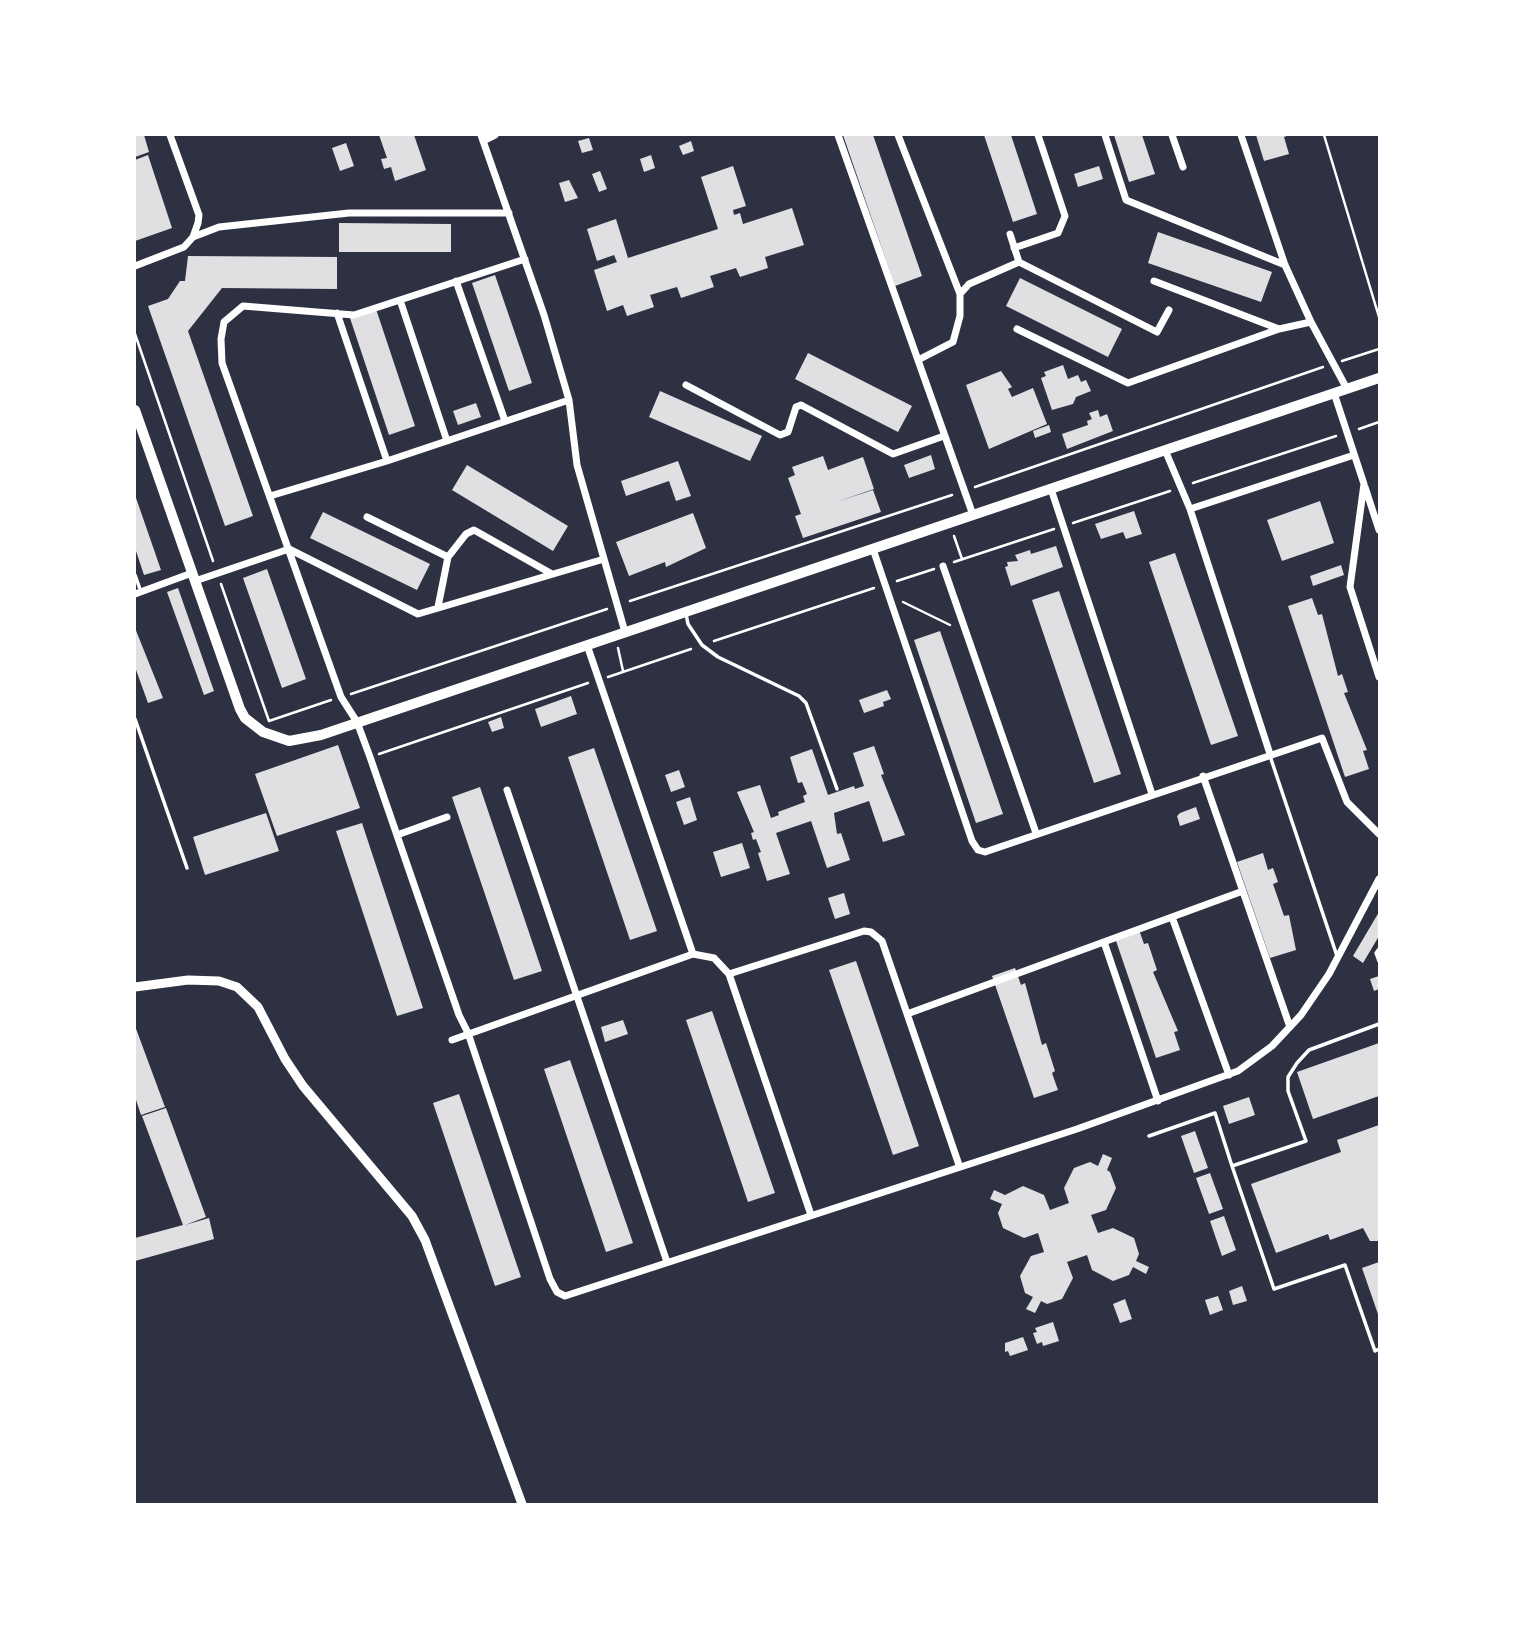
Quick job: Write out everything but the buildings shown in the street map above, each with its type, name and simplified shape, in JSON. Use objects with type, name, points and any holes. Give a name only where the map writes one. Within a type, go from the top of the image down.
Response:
[{"type":"main road","points":[[135,410],[245,718],[275,738],[289,741],[321,735],[1379,378]]},
{"type":"street","points":[[170,135],[199,215],[193,237]]},
{"type":"street","points":[[495,135],[482,138],[525,259],[569,400],[577,465],[625,632]]},
{"type":"street","points":[[838,135],[972,515]]},
{"type":"street","points":[[898,135],[960,294],[960,316],[953,342],[918,360]]},
{"type":"street","points":[[1014,248],[1058,233],[1065,216],[1038,135]]},
{"type":"street","points":[[1105,135],[1126,200],[1285,265]]},
{"type":"street","points":[[1172,135],[1183,167]]},
{"type":"street","points":[[1241,135],[1285,265],[1311,322],[1347,388]]},
{"type":"street","points":[[135,265],[174,252],[193,237],[219,227],[323,215],[509,213]]},
{"type":"street","points":[[1010,234],[1019,262],[1157,332],[1169,310]]},
{"type":"street","points":[[525,259],[354,314],[243,306],[224,322],[222,363],[341,697],[356,722],[370,757],[459,1015],[468,1033],[550,1279],[557,1292],[565,1296],[1158,1101],[1229,1075],[1272,1046],[1290,1027],[1329,974],[1379,879]]},
{"type":"street","points":[[960,294],[969,284],[1019,262]]},
{"type":"street","points":[[456,281],[505,421]]},
{"type":"street","points":[[1154,281],[1279,329]]},
{"type":"street","points":[[400,300],[447,441]]},
{"type":"street","points":[[337,313],[387,461]]},
{"type":"street","points":[[1017,330],[1128,383],[1279,329],[1311,322]]},
{"type":"street","points":[[686,385],[780,435],[788,432],[796,407],[801,405],[893,454],[944,436]]},
{"type":"street","points":[[1334,393],[1379,530]]},
{"type":"street","points":[[270,496],[387,461],[569,400]]},
{"type":"street","points":[[1165,450],[1190,509],[1270,754]]},
{"type":"street","points":[[1190,509],[1354,455]]},
{"type":"street","points":[[1364,484],[1350,587],[1379,677]]},
{"type":"street","points":[[1051,489],[1152,794]]},
{"type":"street","points":[[367,517],[448,557]]},
{"type":"street","points":[[438,607],[448,557],[466,534],[474,530],[552,574]]},
{"type":"street","points":[[138,593],[193,577],[218,573],[289,549],[418,614],[604,559]]},
{"type":"street","points":[[873,549],[972,841],[978,850],[985,852],[1203,776],[1322,738],[1347,802],[1379,834]]},
{"type":"street","points":[[943,566],[1036,833]]},
{"type":"street","points":[[587,645],[694,954]]},
{"type":"street","points":[[1203,776],[1290,1027]]},
{"type":"street","points":[[507,790],[667,1262]]},
{"type":"street","points":[[397,835],[447,817]]},
{"type":"street","points":[[907,1014],[1243,891]]},
{"type":"street","points":[[1172,917],[1229,1075]]},
{"type":"street","points":[[729,974],[864,931],[871,932],[882,942],[959,1165]]},
{"type":"street","points":[[1104,942],[1158,1101]]},
{"type":"street","points":[[452,1040],[694,954],[714,958],[729,974],[811,1215]]},
{"type":"street","points":[[135,987],[188,980],[219,981],[248,995],[303,1086],[412,1216],[425,1240],[522,1504]]},
{"type":"lane","points":[[135,575],[138,593]]},
{"type":"lane","points":[[686,612],[688,624],[702,645],[718,657],[799,696],[806,703],[836,789]]},
{"type":"lane","points":[[135,719],[187,868]]},
{"type":"lane","points":[[1270,754],[1337,956]]},
{"type":"lane","points":[[1379,949],[1376,953],[1379,961]]},
{"type":"lane","points":[[1232,1166],[1306,1141],[1288,1091],[1288,1077],[1309,1050],[1379,1024]]},
{"type":"lane","points":[[1150,1136],[1214,1113],[1274,1289],[1345,1265],[1375,1351],[1379,1349]]},
{"type":"path","points":[[1324,135],[1379,317]]},
{"type":"path","points":[[135,334],[269,721],[964,491],[1379,348]]},
{"type":"path","points":[[370,757],[1379,422]]},
{"type":"path","points":[[888,595],[966,633]]}]
